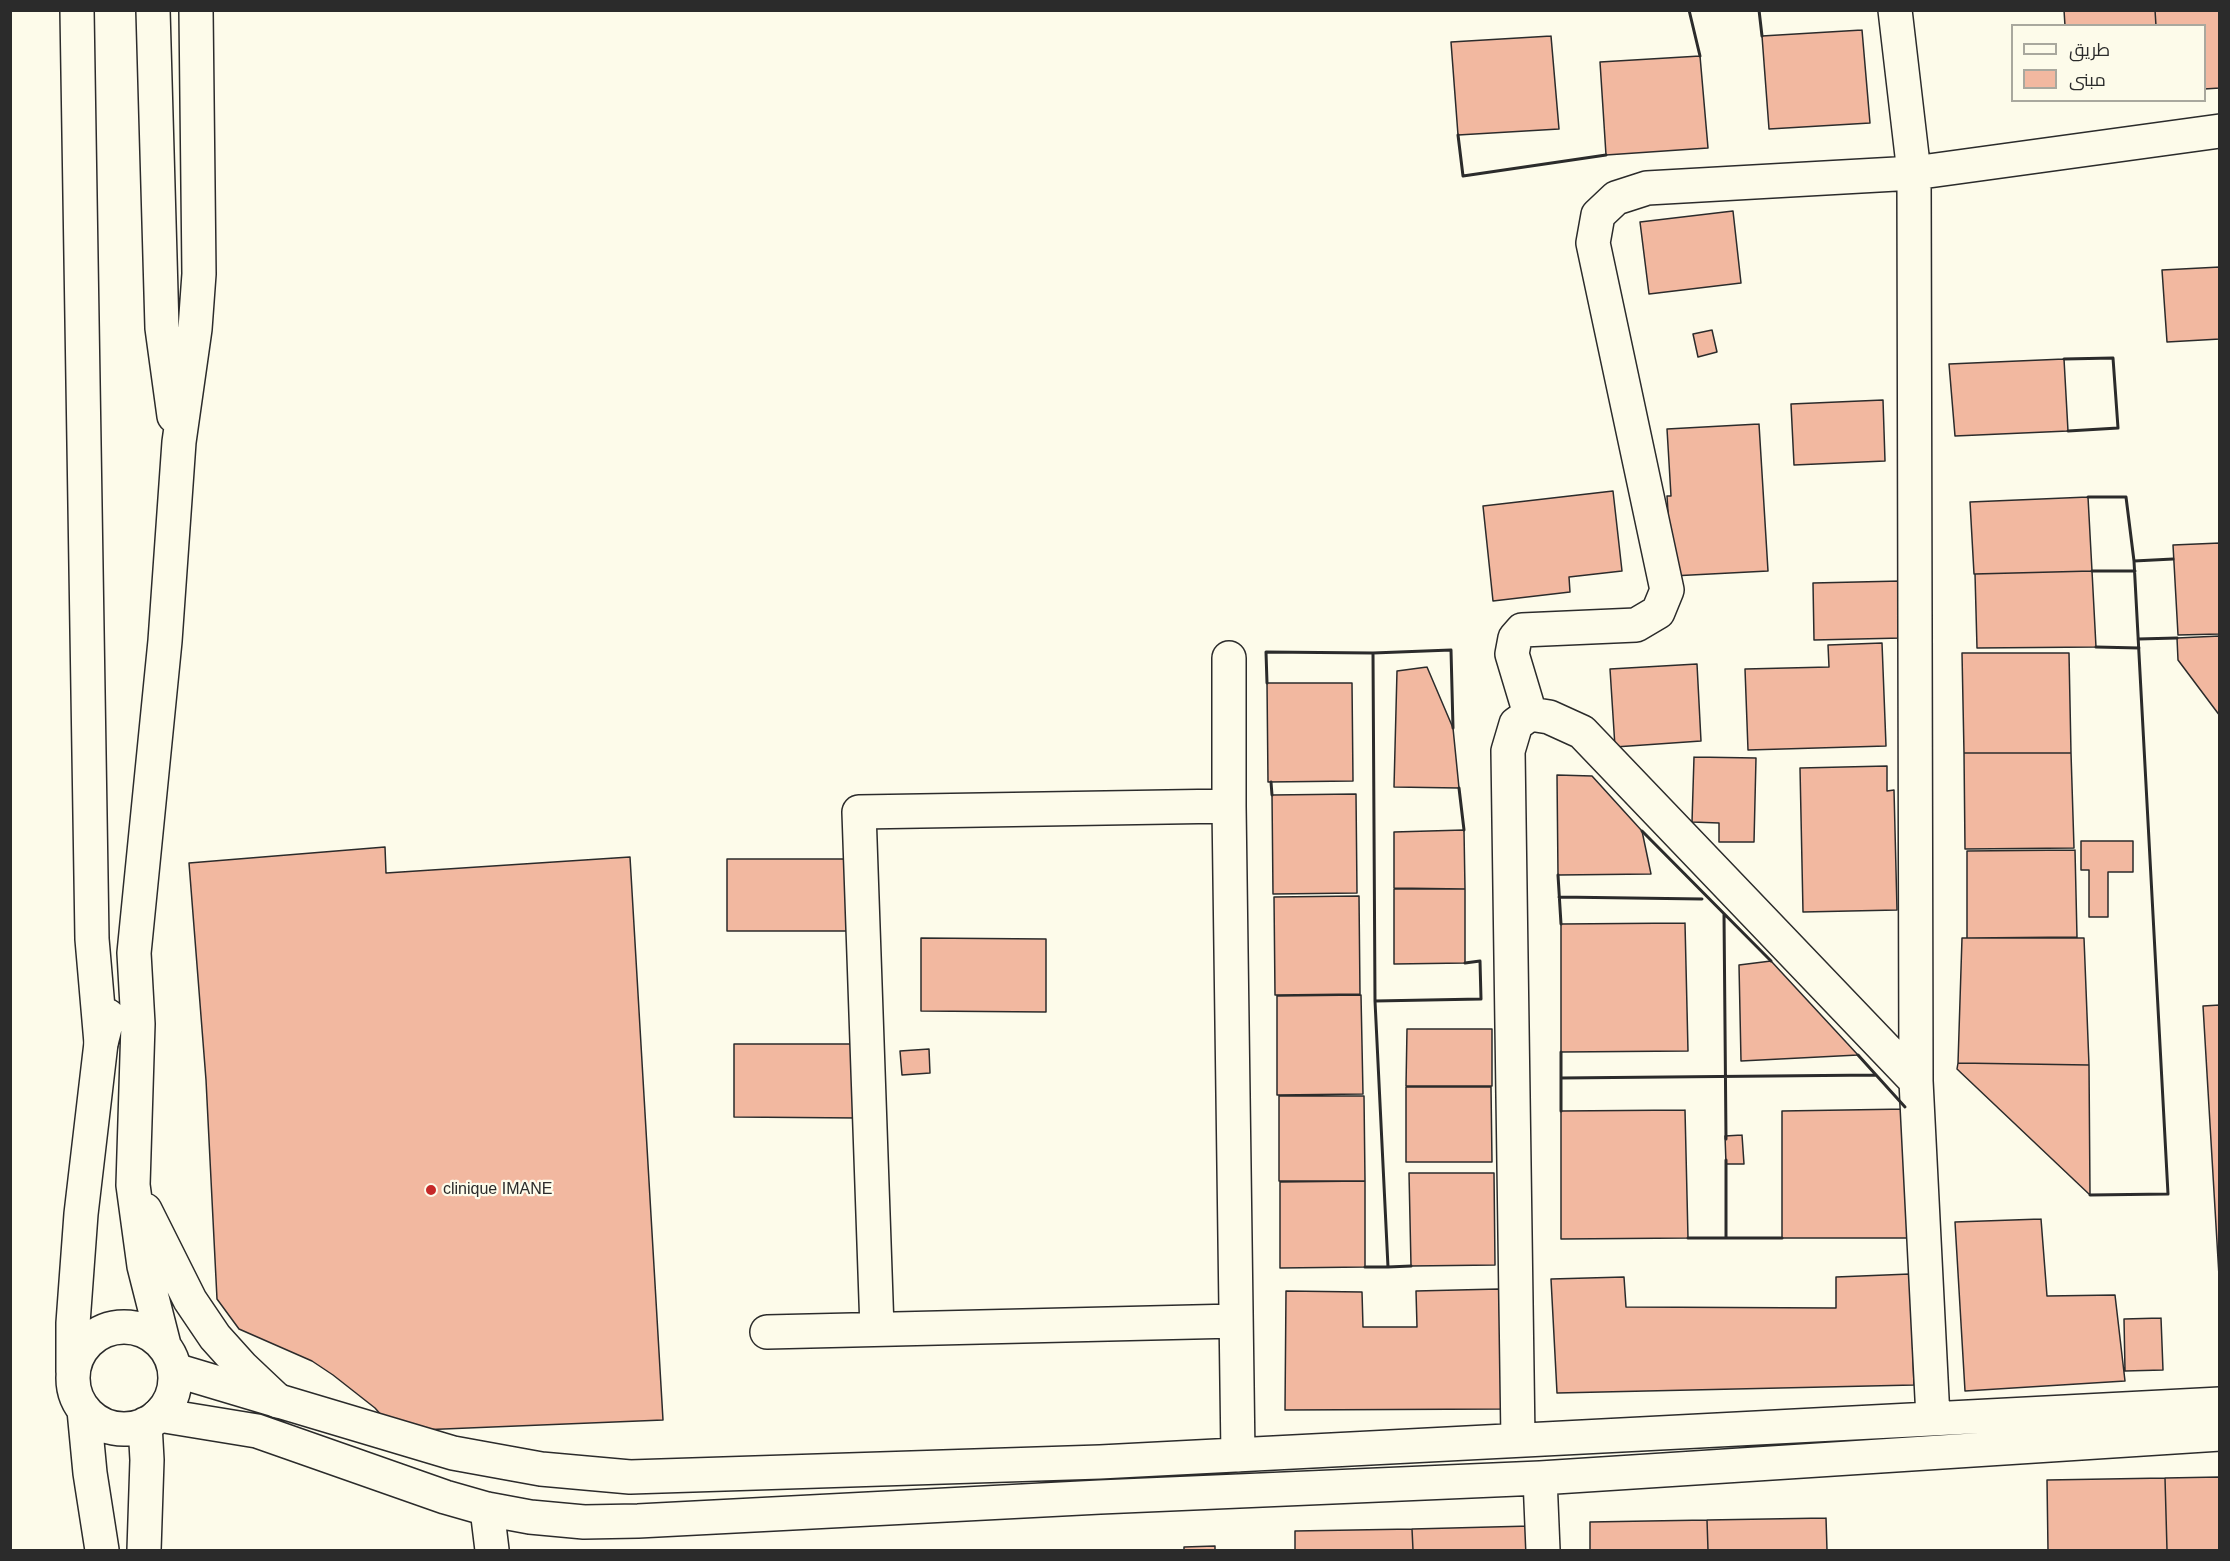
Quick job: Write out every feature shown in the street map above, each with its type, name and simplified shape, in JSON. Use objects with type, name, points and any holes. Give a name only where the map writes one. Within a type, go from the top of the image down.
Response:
[{"type":"main road","points":[[76,10],[92,927],[93,968],[101,1042]]},
{"type":"main road","points":[[153,10],[162,328],[168,385],[179,442]]},
{"type":"main road","points":[[144,1551],[147,1460],[152,1420],[166,1408],[176,1383],[144,1266],[133,1185],[138,1024],[134,954],[165,641],[179,442],[195,329],[199,274],[196,10]]},
{"type":"main road","points":[[1895,10],[1914,173],[1916,1081],[1933,1418]]},
{"type":"main road","points":[[1530,714],[1512,654],[1515,638],[1522,630],[1636,625],[1658,612],[1667,590],[1593,243],[1598,214],[1617,198],[1647,188],[1914,173],[2220,131]]},
{"type":"main road","points":[[1228,658],[1228,806],[1238,1455]]},
{"type":"main road","points":[[1518,1440],[1508,751],[1516,724],[1530,714],[1549,717],[1581,732],[1916,1081]]},
{"type":"main road","points":[[877,1329],[859,812],[1228,806]]},
{"type":"main road","points":[[102,1551],[90,1473],[84,1410],[73,1386],[73,1323],[101,1042],[114,1001],[134,954]]},
{"type":"main road","points":[[133,1185],[190,1300],[215,1337],[242,1367],[278,1401]]},
{"type":"main road","points":[[767,1332],[1236,1321]]},
{"type":"main road","points":[[73,1372],[76,1359],[92,1338],[103,1330],[129,1327],[143,1330],[170,1357],[278,1401],[453,1453],[541,1469],[630,1477],[1076,1463],[2220,1404]]},
{"type":"main road","points":[[84,1410],[106,1425],[119,1429],[152,1420],[257,1431],[445,1497],[487,1509],[530,1517],[584,1522],[1540,1478],[2220,1434]]},
{"type":"main road","points":[[1540,1478],[1543,1551]]},
{"type":"main road","points":[[487,1509],[492,1551]]},
{"type":"building","points":[[2064,10],[2155,10],[2156,24],[2065,24]]},
{"type":"building","points":[[2155,10],[2220,10],[2220,88],[2206,89],[2206,24],[2156,24]]},
{"type":"building","points":[[1862,30],[1870,123],[1769,129],[1762,36]]},
{"type":"building","points":[[1551,36],[1559,129],[1458,135],[1451,42]]},
{"type":"building","points":[[1700,56],[1708,148],[1606,155],[1600,62]]},
{"type":"building","points":[[1733,211],[1741,283],[1649,294],[1640,222]]},
{"type":"building","points":[[2220,267],[2220,339],[2167,342],[2162,270]]},
{"type":"building","points":[[1712,330],[1717,352],[1698,357],[1693,334]]},
{"type":"building","points":[[2064,359],[2068,431],[1955,436],[1949,364]]},
{"type":"building","points":[[1883,400],[1885,461],[1794,465],[1791,404]]},
{"type":"building","points":[[1759,424],[1768,571],[1672,576],[1667,496],[1671,496],[1667,429]]},
{"type":"building","points":[[1613,491],[1622,571],[1569,577],[1570,592],[1493,601],[1483,506]]},
{"type":"building","points":[[2088,497],[2092,571],[1974,574],[1970,502]]},
{"type":"building","points":[[2220,543],[2220,634],[2178,635],[2173,545]]},
{"type":"building","points":[[2092,571],[2096,647],[1977,648],[1975,574]]},
{"type":"building","points":[[1901,581],[1902,638],[1814,640],[1813,583]]},
{"type":"building","points":[[2220,636],[2220,716],[2178,660],[2177,638]]},
{"type":"building","points":[[1882,643],[1886,746],[1748,750],[1745,669],[1829,667],[1828,645]]},
{"type":"building","points":[[1962,653],[2069,653],[2071,753],[1964,753]]},
{"type":"building","points":[[1697,664],[1701,741],[1615,747],[1610,669]]},
{"type":"building","points":[[1427,667],[1453,728],[1459,788],[1394,787],[1397,671]]},
{"type":"building","points":[[1267,683],[1352,683],[1353,781],[1268,782]]},
{"type":"building","points":[[1964,753],[2071,753],[2074,848],[1965,849]]},
{"type":"building","points":[[1694,757],[1756,758],[1754,842],[1719,842],[1719,823],[1692,822]]},
{"type":"building","points":[[1887,766],[1887,791],[1894,790],[1897,910],[1803,912],[1800,768]]},
{"type":"building","points":[[1557,775],[1592,776],[1642,831],[1651,874],[1558,875]]},
{"type":"building","points":[[1356,794],[1357,893],[1273,894],[1272,795]]},
{"type":"building","points":[[1464,830],[1465,889],[1394,888],[1394,832]]},
{"type":"building","points":[[2081,841],[2133,841],[2133,872],[2108,872],[2108,917],[2089,917],[2089,870],[2081,870]]},
{"type":"building","name":"clinique IMANE","points":[[385,847],[386,873],[630,857],[663,1420],[395,1431],[375,1408],[312,1361],[239,1329],[217,1299],[206,1080],[189,863]]},
{"type":"building","points":[[2075,850],[2077,937],[1967,938],[1967,851]]},
{"type":"building","points":[[727,859],[852,859],[852,931],[727,931]]},
{"type":"building","points":[[1394,889],[1465,889],[1465,963],[1394,964]]},
{"type":"building","points":[[1359,896],[1360,994],[1275,995],[1274,897]]},
{"type":"building","points":[[1685,923],[1688,1051],[1561,1052],[1561,924]]},
{"type":"building","points":[[921,938],[1046,939],[1046,1012],[921,1011]]},
{"type":"building","points":[[1962,938],[2084,938],[2089,1065],[1958,1063]]},
{"type":"building","points":[[1771,961],[1858,1055],[1741,1061],[1739,965]]},
{"type":"building","points":[[1361,995],[1363,1094],[1277,1095],[1277,996]]},
{"type":"building","points":[[2220,1005],[2220,1293],[2203,1006]]},
{"type":"building","points":[[1407,1029],[1492,1029],[1492,1086],[1406,1086]]},
{"type":"building","points":[[734,1044],[859,1044],[859,1118],[734,1117]]},
{"type":"building","points":[[929,1049],[930,1073],[902,1075],[900,1051]]},
{"type":"building","points":[[1958,1063],[2089,1065],[2090,1195],[1957,1069]]},
{"type":"building","points":[[1406,1087],[1491,1087],[1492,1162],[1406,1162]]},
{"type":"building","points":[[1279,1096],[1364,1096],[1365,1181],[1279,1181]]},
{"type":"building","points":[[1907,1109],[1910,1238],[1782,1238],[1782,1111]]},
{"type":"building","points":[[1685,1110],[1688,1238],[1561,1239],[1561,1111]]},
{"type":"building","points":[[1742,1135],[1744,1164],[1726,1164],[1725,1136]]},
{"type":"building","points":[[1409,1173],[1494,1173],[1495,1265],[1411,1266]]},
{"type":"building","points":[[1365,1181],[1365,1267],[1280,1268],[1280,1182]]},
{"type":"building","points":[[2041,1219],[2047,1296],[2115,1295],[2125,1381],[1965,1391],[1955,1222]]},
{"type":"building","points":[[1910,1274],[1914,1385],[1557,1393],[1551,1279],[1624,1277],[1626,1307],[1836,1308],[1836,1277]]},
{"type":"building","points":[[1499,1289],[1502,1409],[1285,1410],[1286,1291],[1362,1292],[1363,1327],[1417,1327],[1416,1291]]},
{"type":"building","points":[[2161,1318],[2163,1370],[2125,1371],[2124,1319]]},
{"type":"building","points":[[2220,1477],[2220,1550],[2167,1550],[2165,1478]]},
{"type":"building","points":[[2165,1478],[2167,1550],[2048,1550],[2047,1480]]},
{"type":"building","points":[[1826,1518],[1827,1550],[1708,1550],[1707,1520]]},
{"type":"building","points":[[1707,1520],[1708,1550],[1590,1550],[1590,1522]]},
{"type":"building","points":[[1531,1526],[1532,1550],[1413,1550],[1412,1529]]},
{"type":"building","points":[[1412,1529],[1413,1550],[1295,1550],[1295,1531]]},
{"type":"building","points":[[1215,1546],[1215,1550],[1184,1550],[1184,1547]]},
{"type":"wall","points":[[1689,10],[1700,56]]},
{"type":"wall","points":[[1759,10],[1762,36]]},
{"type":"wall","points":[[1458,135],[1463,176],[1606,155]]},
{"type":"wall","points":[[2064,359],[2113,358],[2118,428],[2068,431]]},
{"type":"wall","points":[[2088,497],[2126,497],[2134,561],[2168,1194],[2090,1195]]},
{"type":"wall","points":[[2134,561],[2173,559]]},
{"type":"wall","points":[[2092,571],[2135,571]]},
{"type":"wall","points":[[2138,639],[2177,638]]},
{"type":"wall","points":[[2096,647],[2139,648]]},
{"type":"wall","points":[[1453,728],[1451,650],[1373,653],[1375,1001],[1481,999],[1480,961],[1465,963]]},
{"type":"wall","points":[[1267,683],[1266,652],[1373,653]]},
{"type":"wall","points":[[1271,782],[1272,795]]},
{"type":"wall","points":[[1459,788],[1464,830]]},
{"type":"wall","points":[[1642,831],[1771,961]]},
{"type":"wall","points":[[1558,875],[1561,924]]},
{"type":"wall","points":[[1559,897],[1702,899]]},
{"type":"wall","points":[[1724,914],[1726,1139]]},
{"type":"wall","points":[[1365,1267],[1388,1267],[1375,1001]]},
{"type":"wall","points":[[1561,1052],[1561,1111]]},
{"type":"wall","points":[[1858,1055],[1905,1107]]},
{"type":"wall","points":[[1561,1078],[1876,1075]]},
{"type":"wall","points":[[1726,1160],[1726,1238]]},
{"type":"wall","points":[[1688,1238],[1782,1238]]},
{"type":"wall","points":[[1388,1267],[1411,1266]]},
{"type":"place","name":"clinique IMANE","points":[[431,1190]]}]
